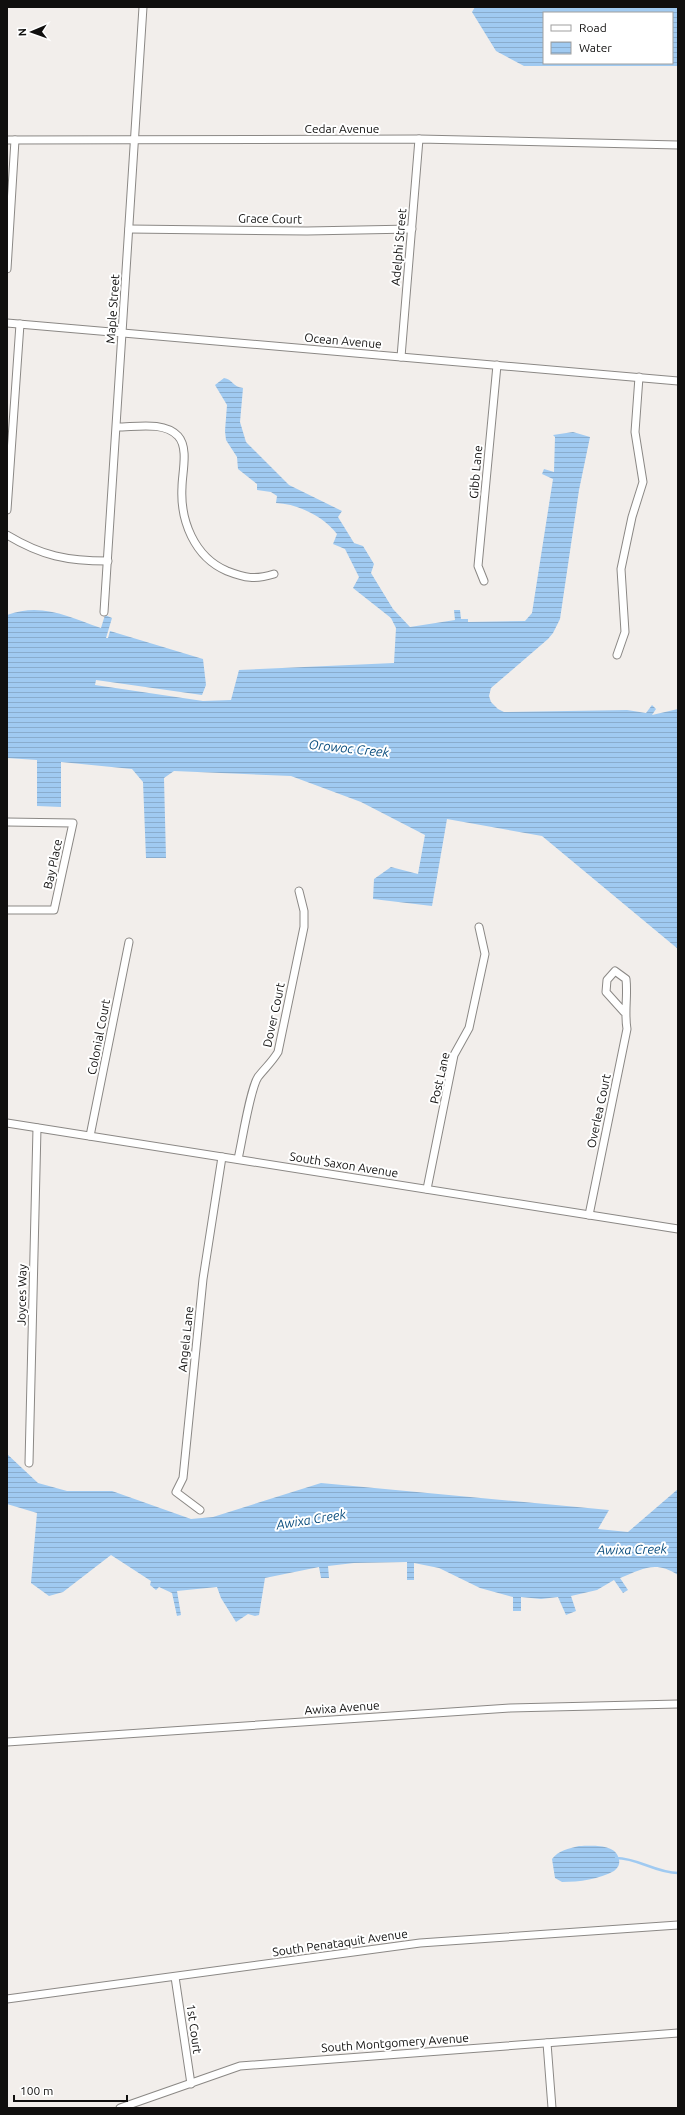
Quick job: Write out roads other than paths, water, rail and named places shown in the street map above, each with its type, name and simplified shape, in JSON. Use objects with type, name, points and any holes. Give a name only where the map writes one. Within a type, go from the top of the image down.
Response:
[{"type":"street","name":"Maple Street","points":[[104,612],[143,7]]},
{"type":"street","name":"Cedar Avenue","points":[[11,140],[419,139],[678,145]]},
{"type":"street","name":"Adelphi Street","points":[[401,357],[419,139]]},
{"type":"street","points":[[7,269],[11,140]]},
{"type":"street","name":"Grace Court","points":[[129,229],[307,231],[412,229]]},
{"type":"street","name":"Ocean Avenue","points":[[7,323],[678,381]]},
{"type":"street","points":[[7,510],[20,324]]},
{"type":"street","name":"Gibb Lane","points":[[484,581],[478,566],[497,365]]},
{"type":"street","points":[[617,655],[625,632],[621,570],[632,517],[643,482],[635,432],[639,377]]},
{"type":"street","points":[[117,427],[170,429],[180,438],[183,448],[184,462],[182,507],[186,525],[194,542],[206,557],[220,568],[240,576],[259,579],[274,574]]},
{"type":"street","points":[[7,535],[42,554],[62,559],[108,560]]},
{"type":"street","name":"Bay Place","points":[[7,822],[73,823],[54,910],[7,910]]},
{"type":"street","name":"Dover Court","points":[[238,1159],[252,1093],[258,1077],[271,1064],[278,1052],[304,927],[304,911],[299,891]]},
{"type":"street","name":"Post Lane","points":[[427,1190],[454,1055],[469,1028],[485,954],[479,926]]},
{"type":"street","name":"Colonial Court","points":[[90,1136],[129,942]]},
{"type":"street","name":"Overlea Court","points":[[589,1215],[627,1029],[624,1012],[627,991],[626,979],[615,971],[607,980],[606,992],[624,1012]]},
{"type":"street","name":"South Saxon Avenue","points":[[7,1123],[678,1229]]},
{"type":"street","name":"Joyces Way","points":[[29,1463],[37,1128]]},
{"type":"street","name":"Angela Lane","points":[[200,1510],[176,1492],[183,1478],[203,1279],[222,1157]]},
{"type":"street","name":"Awixa Avenue","points":[[7,1742],[510,1708],[678,1704]]},
{"type":"street","name":"South Penataquit Avenue","points":[[7,1999],[420,1943],[678,1926]]},
{"type":"street","name":"1st Court","points":[[175,1977],[191,2084]]},
{"type":"street","name":"South Montgomery Avenue","points":[[120,2108],[240,2066],[678,2033]]},
{"type":"street","points":[[547,2043],[552,2108]]},
{"type":"water","points":[[475,7],[678,7],[678,66],[524,66],[496,51],[472,12]]},
{"type":"water","name":"Orowoc Creek","points":[[224,378],[243,388],[240,422],[246,442],[289,485],[342,511],[338,517],[354,543],[363,546],[374,564],[371,573],[393,609],[410,627],[455,620],[454,610],[460,610],[461,619],[468,619],[468,622],[525,621],[532,613],[553,479],[542,474],[544,469],[554,472],[555,437],[553,435],[573,432],[590,437],[579,490],[560,619],[553,633],[548,639],[491,688],[489,696],[491,702],[498,709],[504,712],[627,710],[646,713],[652,705],[656,709],[652,715],[678,709],[678,949],[542,836],[447,819],[432,906],[373,899],[374,879],[391,867],[418,874],[425,835],[361,802],[291,776],[174,771],[164,778],[166,858],[146,858],[143,782],[132,769],[61,762],[61,807],[37,806],[37,760],[7,758],[7,615],[20,611],[43,610],[55,612],[101,628],[105,615],[112,618],[106,638],[108,638],[110,631],[203,659],[206,685],[202,695],[96,680],[95,685],[203,701],[231,700],[239,670],[394,663],[396,628],[391,618],[353,588],[359,577],[345,549],[333,544],[337,534],[325,522],[310,512],[293,506],[276,503],[277,496],[271,492],[257,490],[257,484],[238,469],[237,457],[226,440],[225,431],[227,405],[215,385]]},
{"type":"water","name":"Awixa Creek","points":[[7,1454],[38,1483],[67,1491],[112,1491],[191,1519],[213,1517],[321,1483],[609,1510],[598,1529],[628,1532],[678,1489],[678,1575],[670,1570],[656,1567],[642,1569],[620,1578],[628,1590],[623,1593],[614,1580],[597,1590],[571,1596],[576,1611],[566,1615],[558,1597],[541,1599],[521,1597],[521,1611],[513,1611],[513,1597],[480,1588],[439,1568],[414,1563],[414,1580],[407,1580],[407,1562],[354,1563],[328,1566],[329,1578],[321,1578],[319,1567],[265,1578],[259,1615],[255,1616],[248,1614],[236,1622],[221,1598],[217,1587],[177,1591],[181,1615],[177,1616],[172,1593],[159,1587],[156,1590],[150,1585],[151,1581],[111,1555],[63,1592],[49,1596],[31,1583],[37,1513],[7,1504]]},
{"type":"water","points":[[579,1846],[603,1847],[614,1851],[619,1861],[617,1869],[608,1874],[589,1880],[562,1882],[555,1878],[552,1859],[567,1849]]},
{"type":"waterway","points":[[616,1858],[632,1860],[662,1871],[678,1873]]}]
